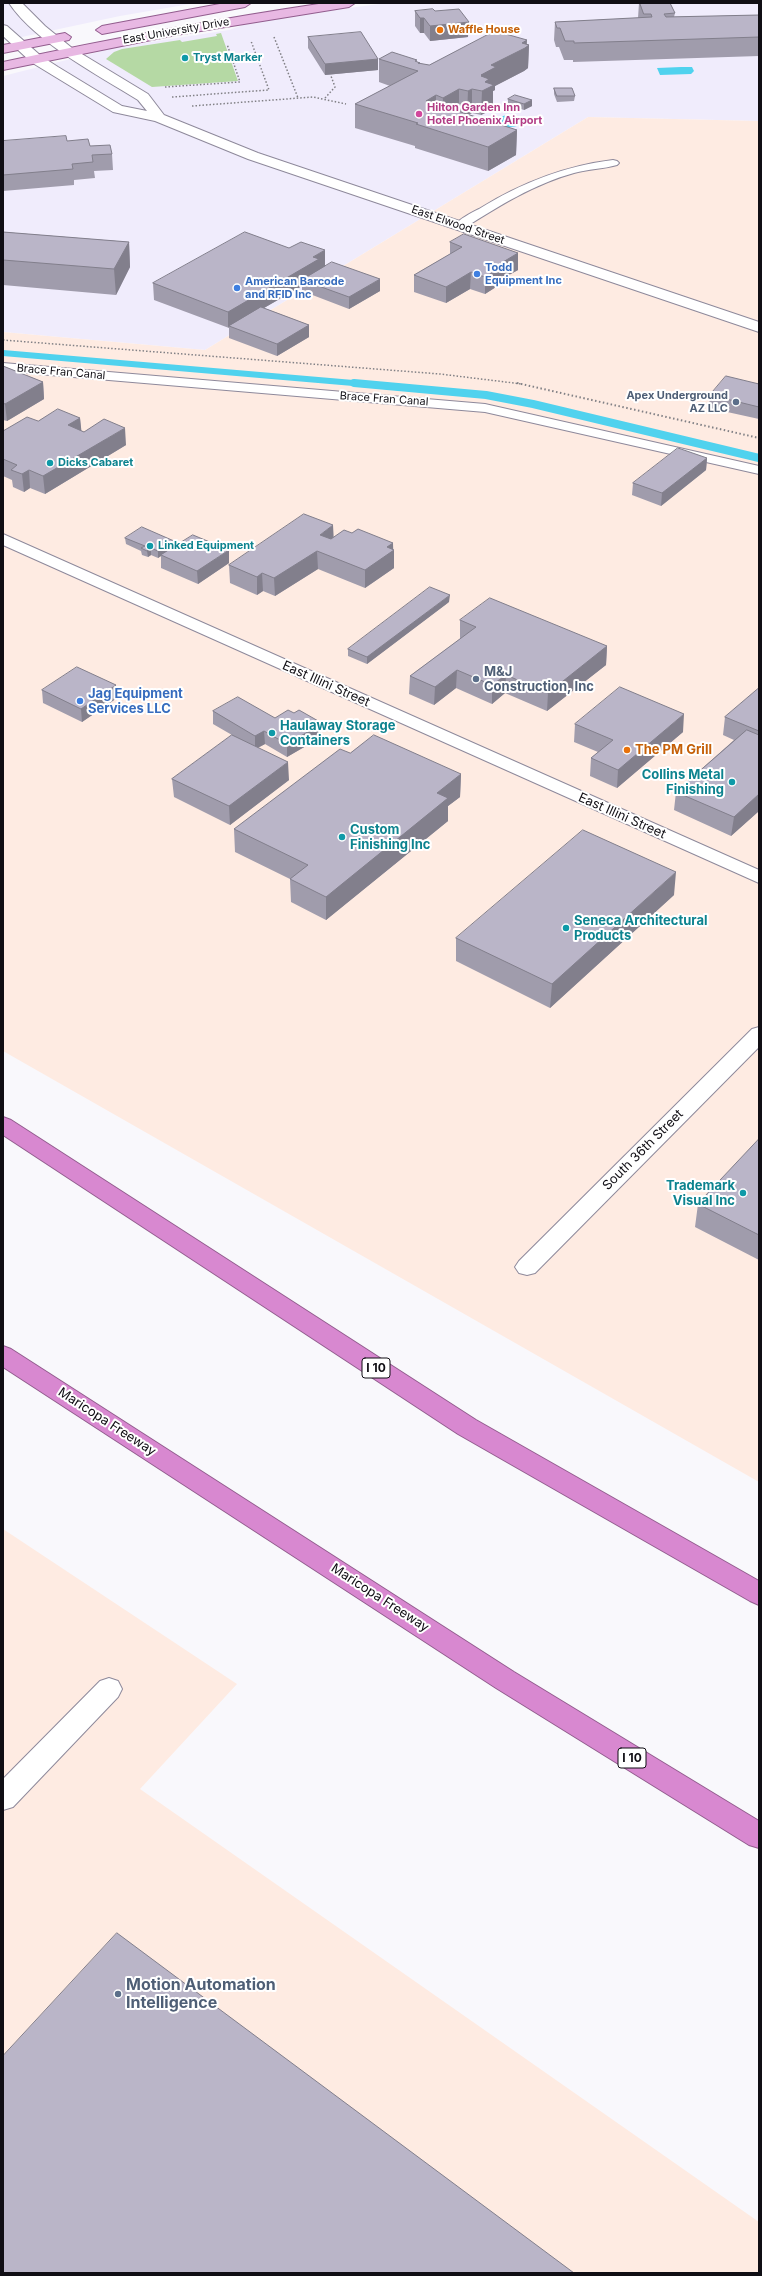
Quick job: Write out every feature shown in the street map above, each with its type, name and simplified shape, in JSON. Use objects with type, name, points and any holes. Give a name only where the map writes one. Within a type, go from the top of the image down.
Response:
[{"type":"highway","name":"I 10","points":[[3,1125],[467,1427],[759,1594]]},
{"type":"highway","name":"Maricopa Freeway","points":[[3,1355],[505,1680],[759,1836]]},
{"type":"main road","name":"East University Drive","points":[[93,32],[245,3]]},
{"type":"main road","name":"East University Drive","points":[[3,66],[36,58],[268,15],[349,3]]},
{"type":"main road","points":[[3,50],[78,35]]},
{"type":"street","points":[[15,3],[68,52],[143,97],[159,118]]},
{"type":"street","name":"East Elwood Street","points":[[3,29],[36,58],[118,109],[159,118],[253,156],[759,327]]},
{"type":"street","name":"East Illini Street","points":[[3,539],[759,877]]},
{"type":"street","name":"South 36th Street","points":[[527,1266],[759,1034]]},
{"type":"street","points":[[3,1798],[110,1689]]},
{"type":"lane","points":[[460,226],[496,203],[557,174],[582,167],[613,163]]},
{"type":"lane","name":"Brace Fran Canal","points":[[3,367],[485,408],[759,470]]},
{"type":"path","points":[[273,34],[298,98]]},
{"type":"path","points":[[158,88],[240,82],[226,39]]},
{"type":"path","points":[[165,98],[269,90],[251,40]]},
{"type":"path","points":[[324,98],[334,91],[334,82],[331,76]]},
{"type":"path","points":[[185,107],[298,98],[324,98],[346,104]]},
{"type":"shaded area","points":[[3,3],[212,3],[190,4],[120,16],[3,41]]},
{"type":"shaded area","points":[[387,3],[759,3],[759,121],[588,117],[205,350],[3,332],[3,76],[118,47],[229,30],[257,20]]},
{"type":"shaded area","points":[[588,117],[759,121],[759,1482],[3,1051],[3,332],[205,350]]},
{"type":"shaded area","points":[[3,1529],[237,1684],[140,1789],[759,2222],[759,2273],[3,2273]]},
{"type":"green space","points":[[221,33],[238,81],[152,87],[106,59],[114,52],[122,49],[180,40],[182,42],[217,36],[216,34]]},
{"type":"water","points":[[692,67],[694,71],[691,74],[660,75],[657,68]]},
{"type":"water","points":[[508,115],[521,117],[524,120],[523,124],[504,127],[494,121],[498,117]]},
{"type":"building","points":[[640,3],[670,3],[675,13],[664,14],[666,17],[759,15],[759,37],[574,43],[574,41],[565,41],[560,28],[557,28],[555,22],[652,17],[651,14],[644,14]]},
{"type":"building","points":[[433,9],[435,11],[459,9],[469,22],[430,26],[424,18],[420,18],[415,11]]},
{"type":"building","points":[[495,31],[527,40],[522,43],[529,45],[491,65],[496,67],[481,75],[489,79],[485,82],[494,85],[482,91],[472,89],[468,91],[459,89],[443,98],[436,95],[426,101],[517,130],[488,147],[416,124],[418,123],[355,104],[418,71],[379,59],[392,52],[417,60],[415,61],[420,63],[418,63],[429,65]]},
{"type":"building","points":[[361,32],[378,59],[325,64],[308,37]]},
{"type":"building","points":[[554,88],[572,88],[575,96],[557,96]]},
{"type":"building","points":[[515,95],[532,100],[524,104],[508,99]]},
{"type":"building","points":[[66,136],[67,141],[88,139],[90,146],[110,145],[112,154],[92,155],[93,162],[72,164],[73,169],[3,175],[3,141]]},
{"type":"building","points":[[3,232],[129,242],[114,269],[3,260]]},
{"type":"building","name":"American Barcode and RFID Inc","points":[[245,232],[289,248],[301,242],[325,250],[313,257],[319,259],[228,312],[153,283]]},
{"type":"building","points":[[464,234],[518,253],[503,262],[507,264],[485,277],[471,272],[446,287],[414,275],[462,247],[450,242]]},
{"type":"building","points":[[332,262],[380,279],[349,297],[302,280]]},
{"type":"building","points":[[261,307],[309,325],[277,344],[229,326]]},
{"type":"building","points":[[3,366],[43,382],[5,404],[3,403]]},
{"type":"building","points":[[726,376],[759,384],[759,407],[710,395]]},
{"type":"building","points":[[58,409],[80,418],[68,425],[84,432],[104,419],[125,428],[43,476],[29,470],[22,474],[11,470],[17,465],[3,459],[3,431],[27,417],[38,421]]},
{"type":"building","points":[[678,448],[707,458],[662,493],[633,483]]},
{"type":"building","points":[[304,514],[333,525],[320,535],[331,539],[344,530],[352,533],[358,529],[393,543],[387,547],[394,550],[365,570],[317,551],[274,578],[262,573],[257,577],[229,565]]},
{"type":"building","points":[[142,527],[174,541],[158,551],[151,548],[147,551],[141,548],[145,546],[125,538]]},
{"type":"building","points":[[193,535],[229,550],[197,571],[161,555]]},
{"type":"building","points":[[430,587],[450,595],[367,657],[348,649]]},
{"type":"building","points":[[490,598],[607,646],[548,693],[506,675],[492,685],[457,670],[435,687],[410,676],[476,627],[460,620]]},
{"type":"building","points":[[77,667],[116,685],[81,709],[42,690]]},
{"type":"building","points":[[620,687],[684,714],[618,770],[591,758],[613,740],[575,724]]},
{"type":"building","points":[[759,688],[759,731],[725,717]]},
{"type":"building","points":[[238,697],[275,718],[288,710],[294,713],[299,710],[320,722],[316,725],[318,726],[287,744],[264,731],[255,736],[213,711]]},
{"type":"building","name":"Collins Metal Finishing","points":[[747,730],[759,735],[759,794],[734,817],[676,792]]},
{"type":"building","points":[[232,735],[288,762],[229,806],[172,779]]},
{"type":"building","name":"Custom Finishing Inc","points":[[374,735],[461,774],[437,793],[448,798],[326,897],[290,879],[308,865],[234,829],[340,749],[350,753]]},
{"type":"building","name":"Seneca Architectural Products","points":[[583,830],[676,872],[552,984],[456,938]]},
{"type":"building","points":[[759,1139],[759,1235],[698,1204]]},
{"type":"building","points":[[117,1933],[574,2273],[3,2273],[3,2056]]},
{"type":"waterway","points":[[3,353],[365,384]]},
{"type":"waterway","points":[[354,383],[365,384]]},
{"type":"waterway","points":[[365,384],[486,395],[533,404],[759,458]]},
{"type":"place","name":"Waffle House","points":[[440,30]]},
{"type":"place","name":"Tryst Marker","points":[[185,58]]},
{"type":"place","name":"Hilton Garden Inn Hotel Phoenix Airport","points":[[419,114]]},
{"type":"place","name":"Todd Equipment Inc","points":[[477,274]]},
{"type":"place","name":"American Barcode and RFID Inc","points":[[237,288]]},
{"type":"place","name":"Apex Underground AZ LLC","points":[[736,402]]},
{"type":"place","name":"Dicks Cabaret","points":[[50,463]]},
{"type":"place","name":"Linked Equipment","points":[[150,546]]},
{"type":"place","name":"M&J Construction, Inc","points":[[476,679]]},
{"type":"place","name":"Jag Equipment Services LLC","points":[[80,701]]},
{"type":"place","name":"Haulaway Storage Containers","points":[[272,733]]},
{"type":"place","name":"The PM Grill","points":[[627,750]]},
{"type":"place","name":"Collins Metal Finishing","points":[[732,782]]},
{"type":"place","name":"Custom Finishing Inc","points":[[342,837]]},
{"type":"place","name":"Seneca Architectural Products","points":[[566,928]]},
{"type":"place","name":"Trademark Visual Inc","points":[[743,1193]]},
{"type":"place","name":"Motion Automation Intelligence","points":[[118,1994]]}]
